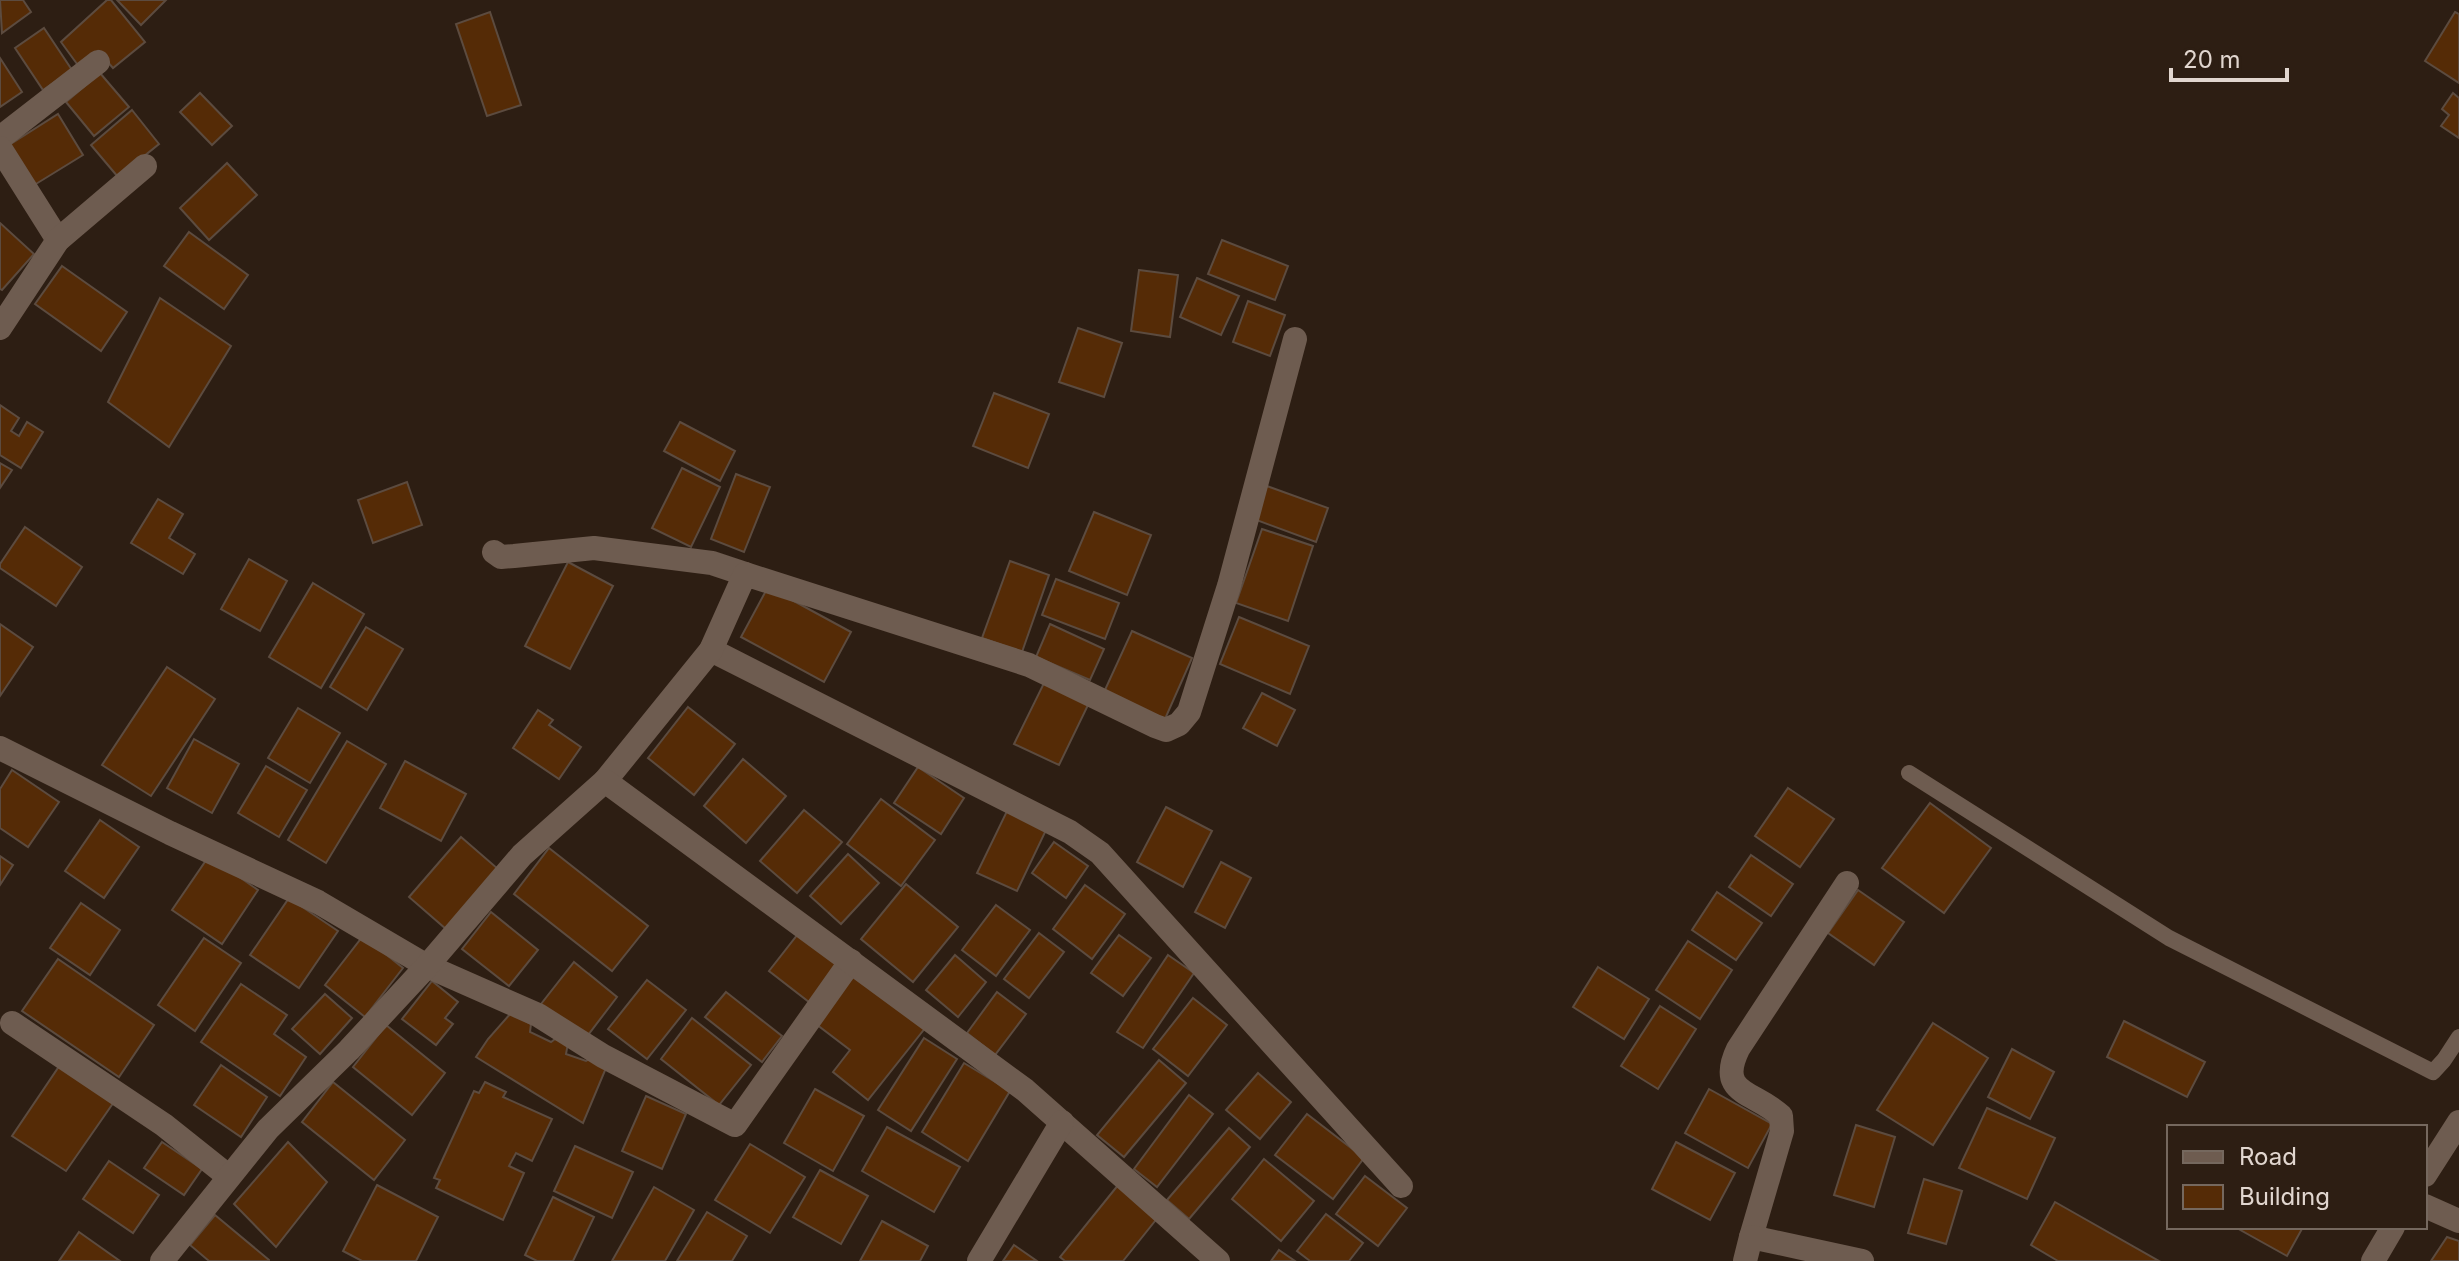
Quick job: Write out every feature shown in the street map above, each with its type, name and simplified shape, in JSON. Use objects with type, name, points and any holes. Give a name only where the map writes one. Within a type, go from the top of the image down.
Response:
[{"type":"street","points":[[0,138],[98,62]]},
{"type":"street","points":[[0,148],[7,178],[58,240]]},
{"type":"street","points":[[0,328],[58,240],[145,166]]},
{"type":"street","points":[[494,552],[501,557],[594,548],[712,563],[1029,665],[1166,730],[1179,724],[1189,712],[1229,586],[1295,339]]},
{"type":"street","points":[[162,1261],[268,1129],[349,1050],[427,966],[522,855],[605,781],[711,650],[745,574]]},
{"type":"street","points":[[711,650],[1070,832],[1100,853],[1401,1186]]},
{"type":"street","points":[[0,748],[170,833],[318,902],[427,966],[538,1015],[603,1056],[735,1125],[851,961]]},
{"type":"street","points":[[605,781],[1025,1090],[1218,1261]]},
{"type":"street","points":[[1847,883],[1738,1049],[1730,1066],[1732,1081],[1743,1093],[1771,1106],[1781,1116],[1782,1131],[1748,1249],[1862,1261]]},
{"type":"street","points":[[12,1023],[164,1125],[228,1176]]},
{"type":"street","points":[[979,1261],[1062,1122]]},
{"type":"street","points":[[2427,1172],[2459,1122]]},
{"type":"street","points":[[2427,1207],[2459,1221]]},
{"type":"street","points":[[2373,1261],[2392,1229]]},
{"type":"lane","points":[[1909,773],[2169,938],[2433,1072],[2459,1037]]},
{"type":"building","points":[[0,0],[23,0],[31,12],[2,33]]},
{"type":"building","points":[[107,0],[111,0],[145,42],[113,68],[98,51],[80,68],[61,42]]},
{"type":"building","points":[[117,0],[166,0],[141,25]]},
{"type":"building","points":[[490,12],[521,105],[487,116],[456,24]]},
{"type":"building","points":[[2455,12],[2459,14],[2459,83],[2425,61]]},
{"type":"building","points":[[44,28],[72,70],[43,90],[15,48]]},
{"type":"building","points":[[0,58],[22,92],[0,107]]},
{"type":"building","points":[[100,73],[129,107],[94,136],[66,102]]},
{"type":"building","points":[[200,93],[232,126],[212,145],[180,112]]},
{"type":"building","points":[[2453,93],[2459,98],[2459,138],[2441,126],[2449,115],[2442,109]]},
{"type":"building","points":[[132,110],[159,144],[118,177],[91,145]]},
{"type":"building","points":[[58,114],[83,155],[31,187],[6,147]]},
{"type":"building","points":[[227,163],[257,195],[209,240],[180,208]]},
{"type":"building","points":[[0,223],[34,254],[2,290],[0,289]]},
{"type":"building","points":[[189,232],[248,275],[224,309],[164,266]]},
{"type":"building","points":[[1222,240],[1288,266],[1275,300],[1208,274]]},
{"type":"building","points":[[62,266],[127,312],[101,351],[35,304]]},
{"type":"building","points":[[1139,270],[1178,275],[1170,337],[1131,331]]},
{"type":"building","points":[[1197,278],[1239,296],[1221,335],[1180,317]]},
{"type":"building","points":[[160,298],[231,346],[169,447],[108,402]]},
{"type":"building","points":[[1248,301],[1285,315],[1270,356],[1233,342]]},
{"type":"building","points":[[1078,328],[1122,343],[1104,397],[1059,382]]},
{"type":"building","points":[[994,393],[1049,414],[1028,468],[973,446]]},
{"type":"building","points":[[0,405],[19,418],[11,431],[19,436],[27,422],[43,432],[21,468],[0,455]]},
{"type":"building","points":[[680,422],[735,451],[720,481],[664,451]]},
{"type":"building","points":[[0,463],[12,470],[0,488]]},
{"type":"building","points":[[682,468],[720,487],[691,547],[652,528]]},
{"type":"building","points":[[736,474],[770,487],[744,552],[711,539]]},
{"type":"building","points":[[407,482],[422,525],[373,543],[358,500]]},
{"type":"building","points":[[1264,485],[1328,508],[1316,542],[1251,518]]},
{"type":"building","points":[[158,499],[183,514],[169,538],[195,554],[183,574],[131,543]]},
{"type":"building","points":[[1094,512],[1151,535],[1127,595],[1069,571]]},
{"type":"building","points":[[25,527],[82,567],[56,606],[0,568]]},
{"type":"building","points":[[1262,529],[1313,546],[1288,621],[1236,603]]},
{"type":"building","points":[[249,559],[287,581],[260,631],[221,609]]},
{"type":"building","points":[[1010,561],[1049,575],[1022,652],[982,638]]},
{"type":"building","points":[[568,562],[613,586],[570,669],[525,646]]},
{"type":"building","points":[[1056,579],[1119,603],[1105,639],[1042,615]]},
{"type":"building","points":[[313,583],[364,614],[321,688],[269,657]]},
{"type":"building","points":[[768,587],[851,632],[824,682],[741,637]]},
{"type":"building","points":[[1239,617],[1309,646],[1290,694],[1220,664]]},
{"type":"building","points":[[0,624],[33,647],[0,696]]},
{"type":"building","points":[[1050,624],[1104,649],[1090,680],[1036,657]]},
{"type":"building","points":[[366,627],[403,649],[367,710],[330,687]]},
{"type":"building","points":[[1132,631],[1192,658],[1165,719],[1104,692]]},
{"type":"building","points":[[167,667],[215,699],[151,796],[102,765]]},
{"type":"building","points":[[1045,681],[1089,703],[1059,765],[1014,744]]},
{"type":"building","points":[[1262,693],[1295,710],[1277,746],[1243,728]]},
{"type":"building","points":[[688,707],[735,744],[694,795],[648,758]]},
{"type":"building","points":[[298,708],[340,733],[310,783],[268,758]]},
{"type":"building","points":[[538,710],[553,720],[549,725],[581,747],[559,779],[513,748]]},
{"type":"building","points":[[194,739],[239,764],[212,813],[167,788]]},
{"type":"building","points":[[347,741],[386,764],[326,863],[288,840]]},
{"type":"building","points":[[743,759],[786,796],[746,843],[704,806]]},
{"type":"building","points":[[405,761],[466,794],[441,841],[380,808]]},
{"type":"building","points":[[266,766],[307,790],[279,837],[238,813]]},
{"type":"building","points":[[918,767],[964,798],[941,834],[894,803]]},
{"type":"building","points":[[12,770],[59,802],[28,847],[0,828],[0,789]]},
{"type":"building","points":[[1788,788],[1834,819],[1800,867],[1755,836]]},
{"type":"building","points":[[881,799],[935,840],[901,886],[847,844]]},
{"type":"building","points":[[1930,803],[1991,848],[1944,913],[1882,868]]},
{"type":"building","points":[[1166,807],[1212,831],[1183,887],[1137,862]]},
{"type":"building","points":[[1008,809],[1047,828],[1017,891],[977,873]]},
{"type":"building","points":[[804,810],[842,842],[797,893],[760,861]]},
{"type":"building","points":[[100,820],[139,847],[104,898],[65,871]]},
{"type":"building","points":[[461,837],[498,869],[446,929],[409,897]]},
{"type":"building","points":[[1054,842],[1088,866],[1066,898],[1032,873]]},
{"type":"building","points":[[549,848],[648,926],[612,971],[514,894]]},
{"type":"building","points":[[848,854],[879,883],[841,924],[810,896]]},
{"type":"building","points":[[1751,855],[1793,884],[1771,916],[1729,887]]},
{"type":"building","points":[[0,856],[13,865],[0,885]]},
{"type":"building","points":[[209,856],[258,890],[222,944],[172,910]]},
{"type":"building","points":[[1221,862],[1251,878],[1225,928],[1195,912]]},
{"type":"building","points":[[906,884],[958,927],[913,982],[861,939]]},
{"type":"building","points":[[1085,885],[1125,914],[1092,959],[1053,929]]},
{"type":"building","points":[[1858,890],[1904,922],[1874,965],[1828,933]]},
{"type":"building","points":[[1717,892],[1762,923],[1736,960],[1692,930]]},
{"type":"building","points":[[289,898],[338,931],[299,988],[250,955]]},
{"type":"building","points":[[81,903],[120,930],[90,975],[50,948]]},
{"type":"building","points":[[996,905],[1030,930],[996,976],[962,950]]},
{"type":"building","points":[[491,912],[538,950],[509,986],[462,949]]},
{"type":"building","points":[[1039,933],[1064,952],[1029,998],[1004,979]]},
{"type":"building","points":[[798,934],[837,965],[809,1002],[769,971]]},
{"type":"building","points":[[1119,935],[1151,958],[1123,996],[1091,973]]},
{"type":"building","points":[[363,936],[403,968],[365,1017],[325,985]]},
{"type":"building","points":[[204,938],[241,963],[195,1031],[158,1005]]},
{"type":"building","points":[[1688,941],[1732,970],[1700,1019],[1656,990]]},
{"type":"building","points":[[955,955],[986,982],[958,1017],[926,990]]},
{"type":"building","points":[[1168,955],[1194,973],[1143,1048],[1117,1032]]},
{"type":"building","points":[[58,959],[154,1025],[119,1077],[22,1011]]},
{"type":"building","points":[[574,962],[617,997],[585,1039],[541,1004]]},
{"type":"building","points":[[1598,967],[1649,999],[1624,1039],[1573,1007]]},
{"type":"building","points":[[857,972],[926,1027],[868,1100],[833,1072],[850,1050],[816,1024]]},
{"type":"building","points":[[647,980],[686,1010],[647,1059],[608,1029]]},
{"type":"building","points":[[432,981],[458,1002],[445,1018],[453,1024],[436,1045],[402,1019]]},
{"type":"building","points":[[241,984],[287,1015],[274,1034],[306,1057],[280,1096],[201,1042]]},
{"type":"building","points":[[726,992],[782,1036],[762,1062],[705,1017]]},
{"type":"building","points":[[997,992],[1026,1014],[995,1055],[967,1033]]},
{"type":"building","points":[[325,994],[352,1018],[320,1054],[292,1029]]},
{"type":"building","points":[[1193,998],[1227,1025],[1188,1076],[1153,1049]]},
{"type":"building","points":[[1660,1006],[1696,1029],[1658,1089],[1621,1066]]},
{"type":"building","points":[[511,1013],[531,1024],[530,1032],[551,1042],[555,1039],[568,1043],[566,1054],[586,1061],[593,1057],[606,1068],[583,1123],[476,1057]]},
{"type":"building","points":[[692,1018],[751,1065],[719,1105],[661,1059]]},
{"type":"building","points":[[2124,1021],[2205,1062],[2187,1097],[2107,1057]]},
{"type":"building","points":[[1933,1023],[1988,1058],[1933,1145],[1877,1110]]},
{"type":"building","points":[[386,1025],[445,1073],[412,1115],[353,1067]]},
{"type":"building","points":[[924,1038],[957,1059],[911,1131],[878,1110]]},
{"type":"building","points":[[2012,1049],[2054,1072],[2030,1119],[1988,1097]]},
{"type":"building","points":[[1159,1060],[1186,1083],[1124,1157],[1097,1135]]},
{"type":"building","points":[[62,1062],[116,1099],[66,1171],[12,1136]]},
{"type":"building","points":[[964,1063],[1010,1091],[968,1161],[922,1132]]},
{"type":"building","points":[[221,1065],[267,1097],[241,1137],[194,1105]]},
{"type":"building","points":[[1258,1073],[1291,1102],[1260,1139],[1226,1110]]},
{"type":"building","points":[[333,1082],[405,1140],[374,1180],[302,1122]]},
{"type":"building","points":[[485,1082],[506,1092],[503,1097],[552,1119],[532,1161],[516,1153],[509,1166],[524,1173],[503,1220],[436,1188],[440,1180],[434,1178],[474,1091],[479,1093]]},
{"type":"building","points":[[815,1089],[864,1116],[833,1171],[784,1143]]},
{"type":"building","points":[[1709,1089],[1772,1124],[1748,1168],[1685,1133]]},
{"type":"building","points":[[1189,1095],[1213,1114],[1157,1187],[1134,1169]]},
{"type":"building","points":[[646,1096],[686,1114],[662,1169],[622,1151]]},
{"type":"building","points":[[1987,1108],[2055,1138],[2027,1199],[1959,1168]]},
{"type":"building","points":[[1307,1114],[1364,1158],[1333,1199],[1275,1155]]},
{"type":"building","points":[[1856,1125],[1895,1137],[1874,1207],[1834,1195]]},
{"type":"building","points":[[887,1127],[960,1167],[934,1212],[862,1171]]},
{"type":"building","points":[[1229,1128],[1250,1147],[1189,1219],[1167,1200]]},
{"type":"building","points":[[162,1142],[202,1169],[184,1195],[144,1168]]},
{"type":"building","points":[[288,1142],[327,1182],[276,1247],[234,1204]]},
{"type":"building","points":[[1676,1142],[1735,1173],[1710,1220],[1652,1189]]},
{"type":"building","points":[[750,1144],[805,1177],[770,1233],[715,1200]]},
{"type":"building","points":[[575,1146],[633,1172],[612,1218],[554,1191]]},
{"type":"building","points":[[1264,1159],[1314,1201],[1281,1241],[1232,1199]]},
{"type":"building","points":[[109,1161],[159,1195],[133,1233],[83,1199]]},
{"type":"building","points":[[820,1170],[868,1196],[841,1244],[793,1217]]},
{"type":"building","points":[[1365,1176],[1407,1208],[1378,1246],[1336,1214]]},
{"type":"building","points":[[1123,1179],[1163,1211],[1123,1261],[1065,1261],[1060,1257]]},
{"type":"building","points":[[1924,1179],[1962,1191],[1946,1244],[1908,1233]]},
{"type":"building","points":[[377,1185],[438,1217],[416,1261],[362,1261],[343,1251]]},
{"type":"building","points":[[654,1187],[694,1210],[665,1261],[612,1261]]},
{"type":"building","points":[[553,1197],[594,1217],[573,1261],[537,1261],[525,1255]]},
{"type":"building","points":[[2055,1202],[2159,1261],[2058,1261],[2031,1245]]},
{"type":"building","points":[[707,1212],[747,1236],[732,1261],[677,1261]]},
{"type":"building","points":[[1326,1214],[1363,1243],[1349,1261],[1310,1261],[1297,1251]]},
{"type":"building","points":[[215,1215],[269,1261],[209,1261],[190,1245]]},
{"type":"building","points":[[882,1221],[928,1246],[920,1261],[860,1261]]},
{"type":"building","points":[[2239,1229],[2302,1229],[2287,1256]]},
{"type":"building","points":[[79,1232],[120,1261],[59,1261]]},
{"type":"building","points":[[2447,1237],[2459,1241],[2459,1261],[2431,1261]]},
{"type":"building","points":[[1014,1245],[1037,1261],[1003,1261]]},
{"type":"building","points":[[1279,1250],[1295,1261],[1271,1261]]}]
